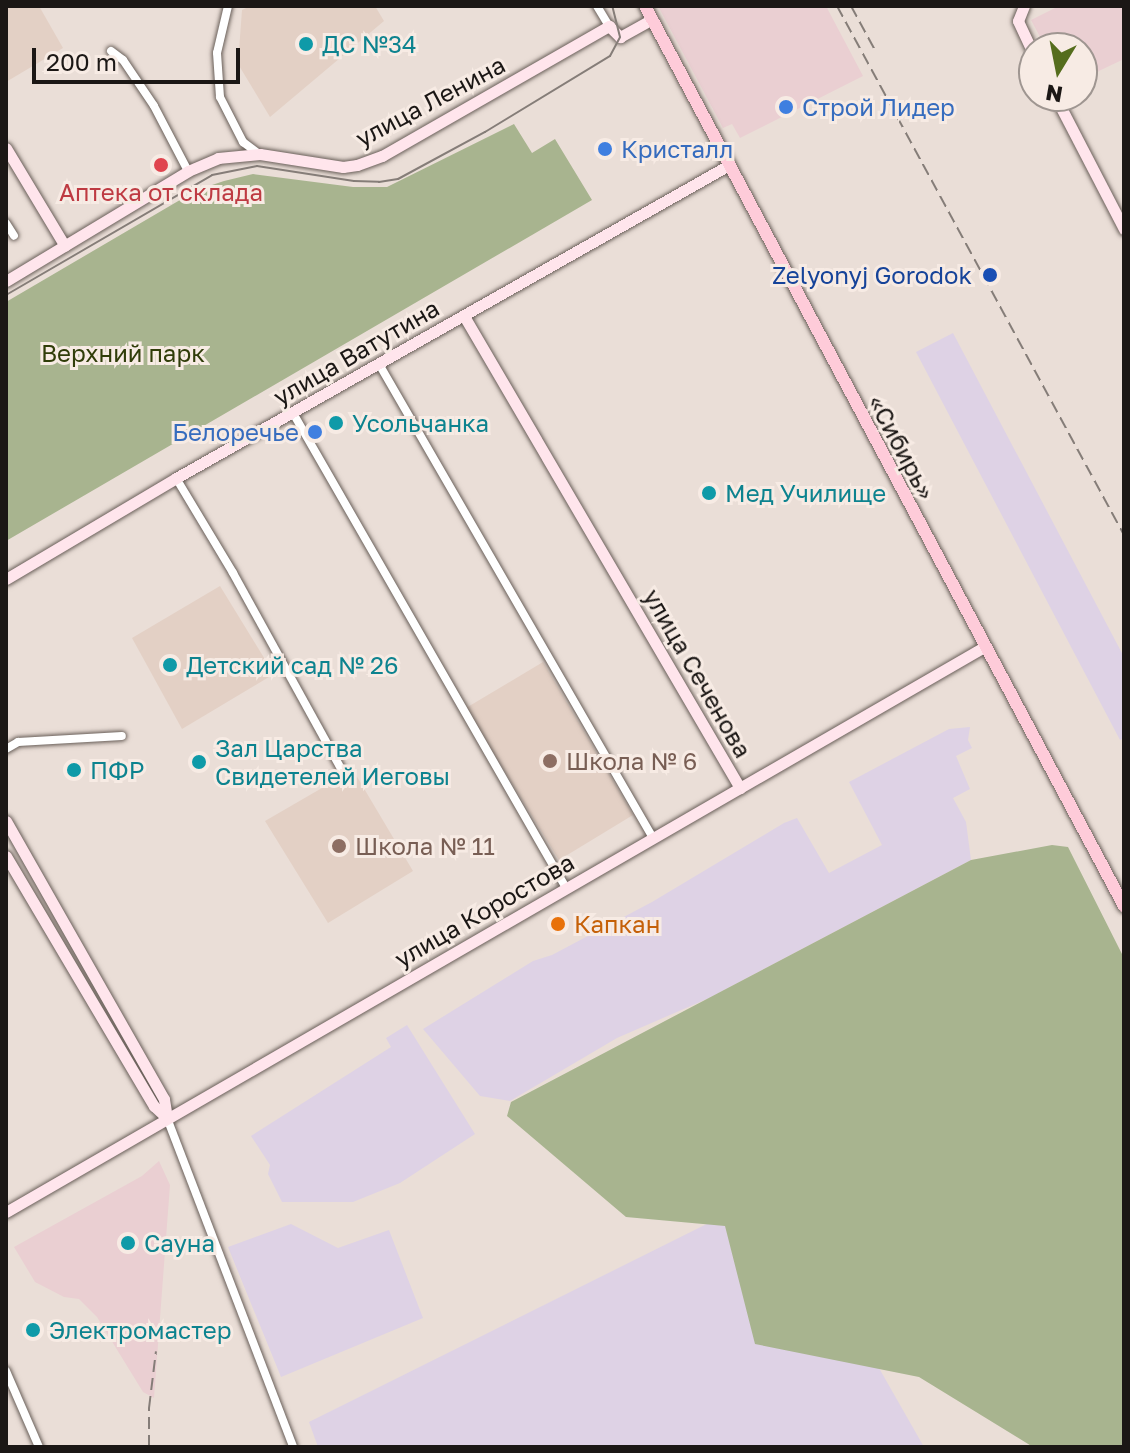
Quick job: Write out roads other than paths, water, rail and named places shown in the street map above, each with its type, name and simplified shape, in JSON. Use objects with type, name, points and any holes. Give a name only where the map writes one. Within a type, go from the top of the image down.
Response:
[{"type":"main road","name":"«Сибирь»","points":[[645,6],[1124,906]]},
{"type":"street","points":[[228,6],[217,53],[220,97],[243,142],[260,154]]},
{"type":"street","points":[[597,6],[620,37],[652,19]]},
{"type":"street","points":[[1020,8],[1022,32]]},
{"type":"street","name":"улица Ленина","points":[[6,281],[188,171],[218,158],[260,154],[343,167],[370,160],[609,26]]},
{"type":"street","points":[[111,51],[123,60],[148,96],[188,171]]},
{"type":"street","points":[[1063,112],[1124,229]]},
{"type":"street","points":[[6,148],[65,246]]},
{"type":"street","name":"улица Ватутина","points":[[6,579],[176,478],[729,165]]},
{"type":"street","points":[[6,223],[14,236]]},
{"type":"street","name":"улица Сеченова","points":[[464,316],[740,788]]},
{"type":"street","points":[[379,364],[653,838]]},
{"type":"street","points":[[293,413],[566,888]]},
{"type":"street","points":[[176,478],[233,573],[343,772]]},
{"type":"street","name":"улица Коростова","points":[[6,1212],[984,647]]},
{"type":"street","points":[[6,749],[18,742],[122,736]]},
{"type":"street","points":[[6,821],[164,1099],[167,1118],[293,1447]]},
{"type":"street","points":[[6,856],[154,1106],[167,1118]]},
{"type":"street","points":[[6,1371],[39,1447]]},
{"type":"tram line","points":[[6,295],[212,175],[257,166],[354,181],[398,179],[485,132],[610,56],[620,37],[612,6]]},
{"type":"railway","points":[[837,6],[1124,535]]},
{"type":"railway","points":[[851,6],[875,50]]},
{"type":"railway","points":[[149,1447],[149,1408],[156,1351]]},
{"type":"place","name":"ДС №34","points":[[306,44]]},
{"type":"place","name":"Строй Лидер","points":[[786,107]]},
{"type":"place","name":"Кристалл","points":[[605,149]]},
{"type":"place","name":"Аптека от склада","points":[[161,165]]},
{"type":"place","name":"Zelyonyj Gorodok","points":[[990,275]]},
{"type":"place","name":"Усольчанка","points":[[336,423]]},
{"type":"place","name":"Белоречье","points":[[315,432]]},
{"type":"place","name":"Мед Училище","points":[[709,493]]},
{"type":"place","name":"Детский сад № 26","points":[[170,665]]},
{"type":"place","name":"Школа № 6","points":[[550,761]]},
{"type":"place","name":"Зал Царства Свидетелей Иеговы","points":[[199,762]]},
{"type":"place","name":"ПФР","points":[[74,770]]},
{"type":"place","name":"Школа № 11","points":[[339,846]]},
{"type":"place","name":"Капкан","points":[[558,924]]},
{"type":"place","name":"Сауна","points":[[128,1243]]},
{"type":"place","name":"Электромастер","points":[[33,1330]]},
{"type":"park label","name":"Верхний парк","points":[[123,353]]}]
